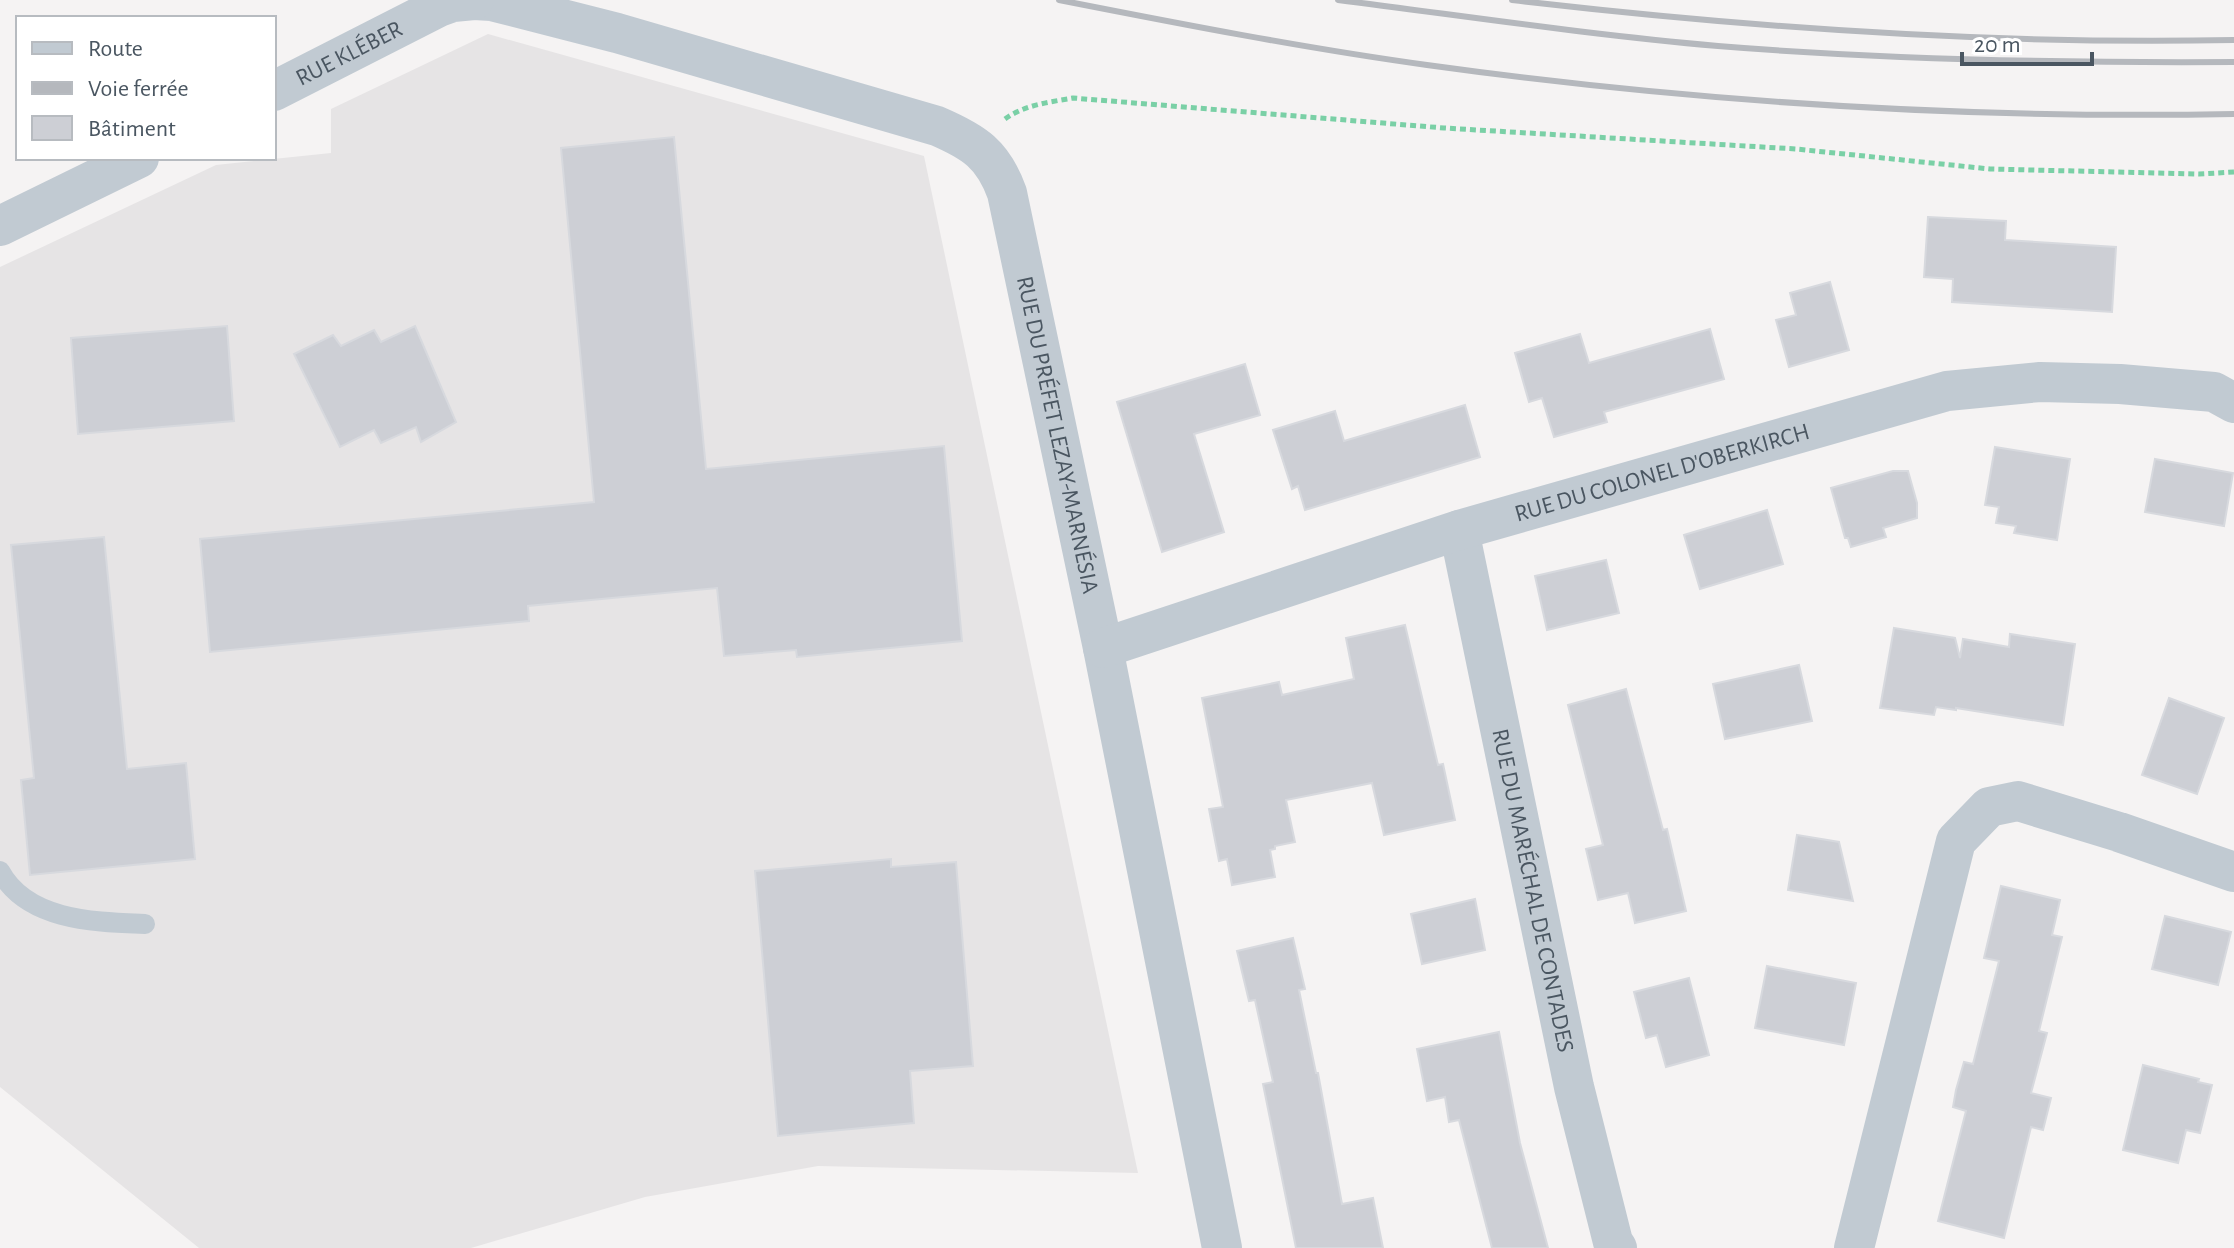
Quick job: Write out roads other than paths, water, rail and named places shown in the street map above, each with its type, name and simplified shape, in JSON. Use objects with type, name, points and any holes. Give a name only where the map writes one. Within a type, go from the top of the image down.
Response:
[{"type":"street","name":"RUE DU PRÉFET LEZAY-MARNÉSIA","points":[[420,7],[474,0],[492,1],[617,33],[937,126],[973,144],[999,170],[1007,193],[1103,648],[1222,1248]]},
{"type":"street","name":"RUE KLÉBER","points":[[276,90],[420,7]]},
{"type":"street","points":[[0,226],[135,160]]},
{"type":"street","name":"RUE DU COLONEL D'OBERKIRCH","points":[[1103,648],[1459,530],[1947,391],[2040,382],[2120,384],[2214,392],[2234,403]]},
{"type":"street","name":"RUE DU MARÉCHAL DE CONTADES","points":[[1459,530],[1574,1087],[1617,1248]]},
{"type":"street","points":[[1854,1248],[1956,841],[1989,807],[2018,801],[2234,872]]},
{"type":"lane","points":[[0,871],[4,879],[33,905],[85,921],[145,924]]},
{"type":"railway","points":[[1059,0],[1381,58],[1628,89],[1931,110],[2032,114],[2234,114]]},
{"type":"railway","points":[[1338,0],[1623,36],[1782,51],[1976,60],[2234,62]]},
{"type":"railway","points":[[1512,0],[1692,19],[1963,37],[2234,40]]}]
